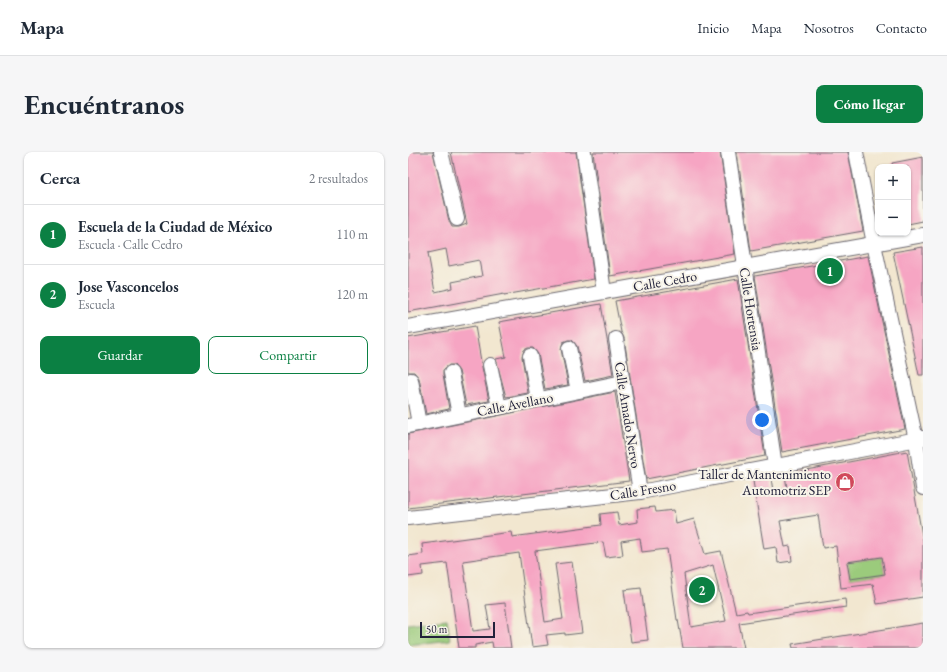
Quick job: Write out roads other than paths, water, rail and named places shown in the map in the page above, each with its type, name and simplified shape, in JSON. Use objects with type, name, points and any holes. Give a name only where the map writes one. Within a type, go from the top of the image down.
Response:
[{"type":"street","points":[[441,152],[457,219]]},
{"type":"street","points":[[584,152],[604,292]]},
{"type":"street","name":"Calle Hortensia","points":[[728,152],[744,267],[775,466]]},
{"type":"street","points":[[856,152],[874,244],[919,439],[923,488]]},
{"type":"street","name":"Calle Cedro","points":[[408,327],[923,236]]},
{"type":"street","name":"Calle Amado Nervo","points":[[616,339],[640,492]]},
{"type":"street","points":[[569,348],[578,391]]},
{"type":"street","points":[[530,356],[538,399]]},
{"type":"street","points":[[490,365],[499,407]]},
{"type":"street","points":[[451,373],[459,415]]},
{"type":"street","points":[[411,380],[414,425]]},
{"type":"street","name":"Calle Avellano","points":[[414,425],[622,382]]},
{"type":"street","name":"Calle Fresno","points":[[408,518],[640,492],[919,439]]},
{"type":"place","name":"Escuela de la Ciudad de México","points":[[830,271]]},
{"type":"place","name":"Taller de Mantenimiento Automotriz SEP","points":[[845,482]]},
{"type":"place","name":"Jose Vasconcelos","points":[[702,590]]}]
